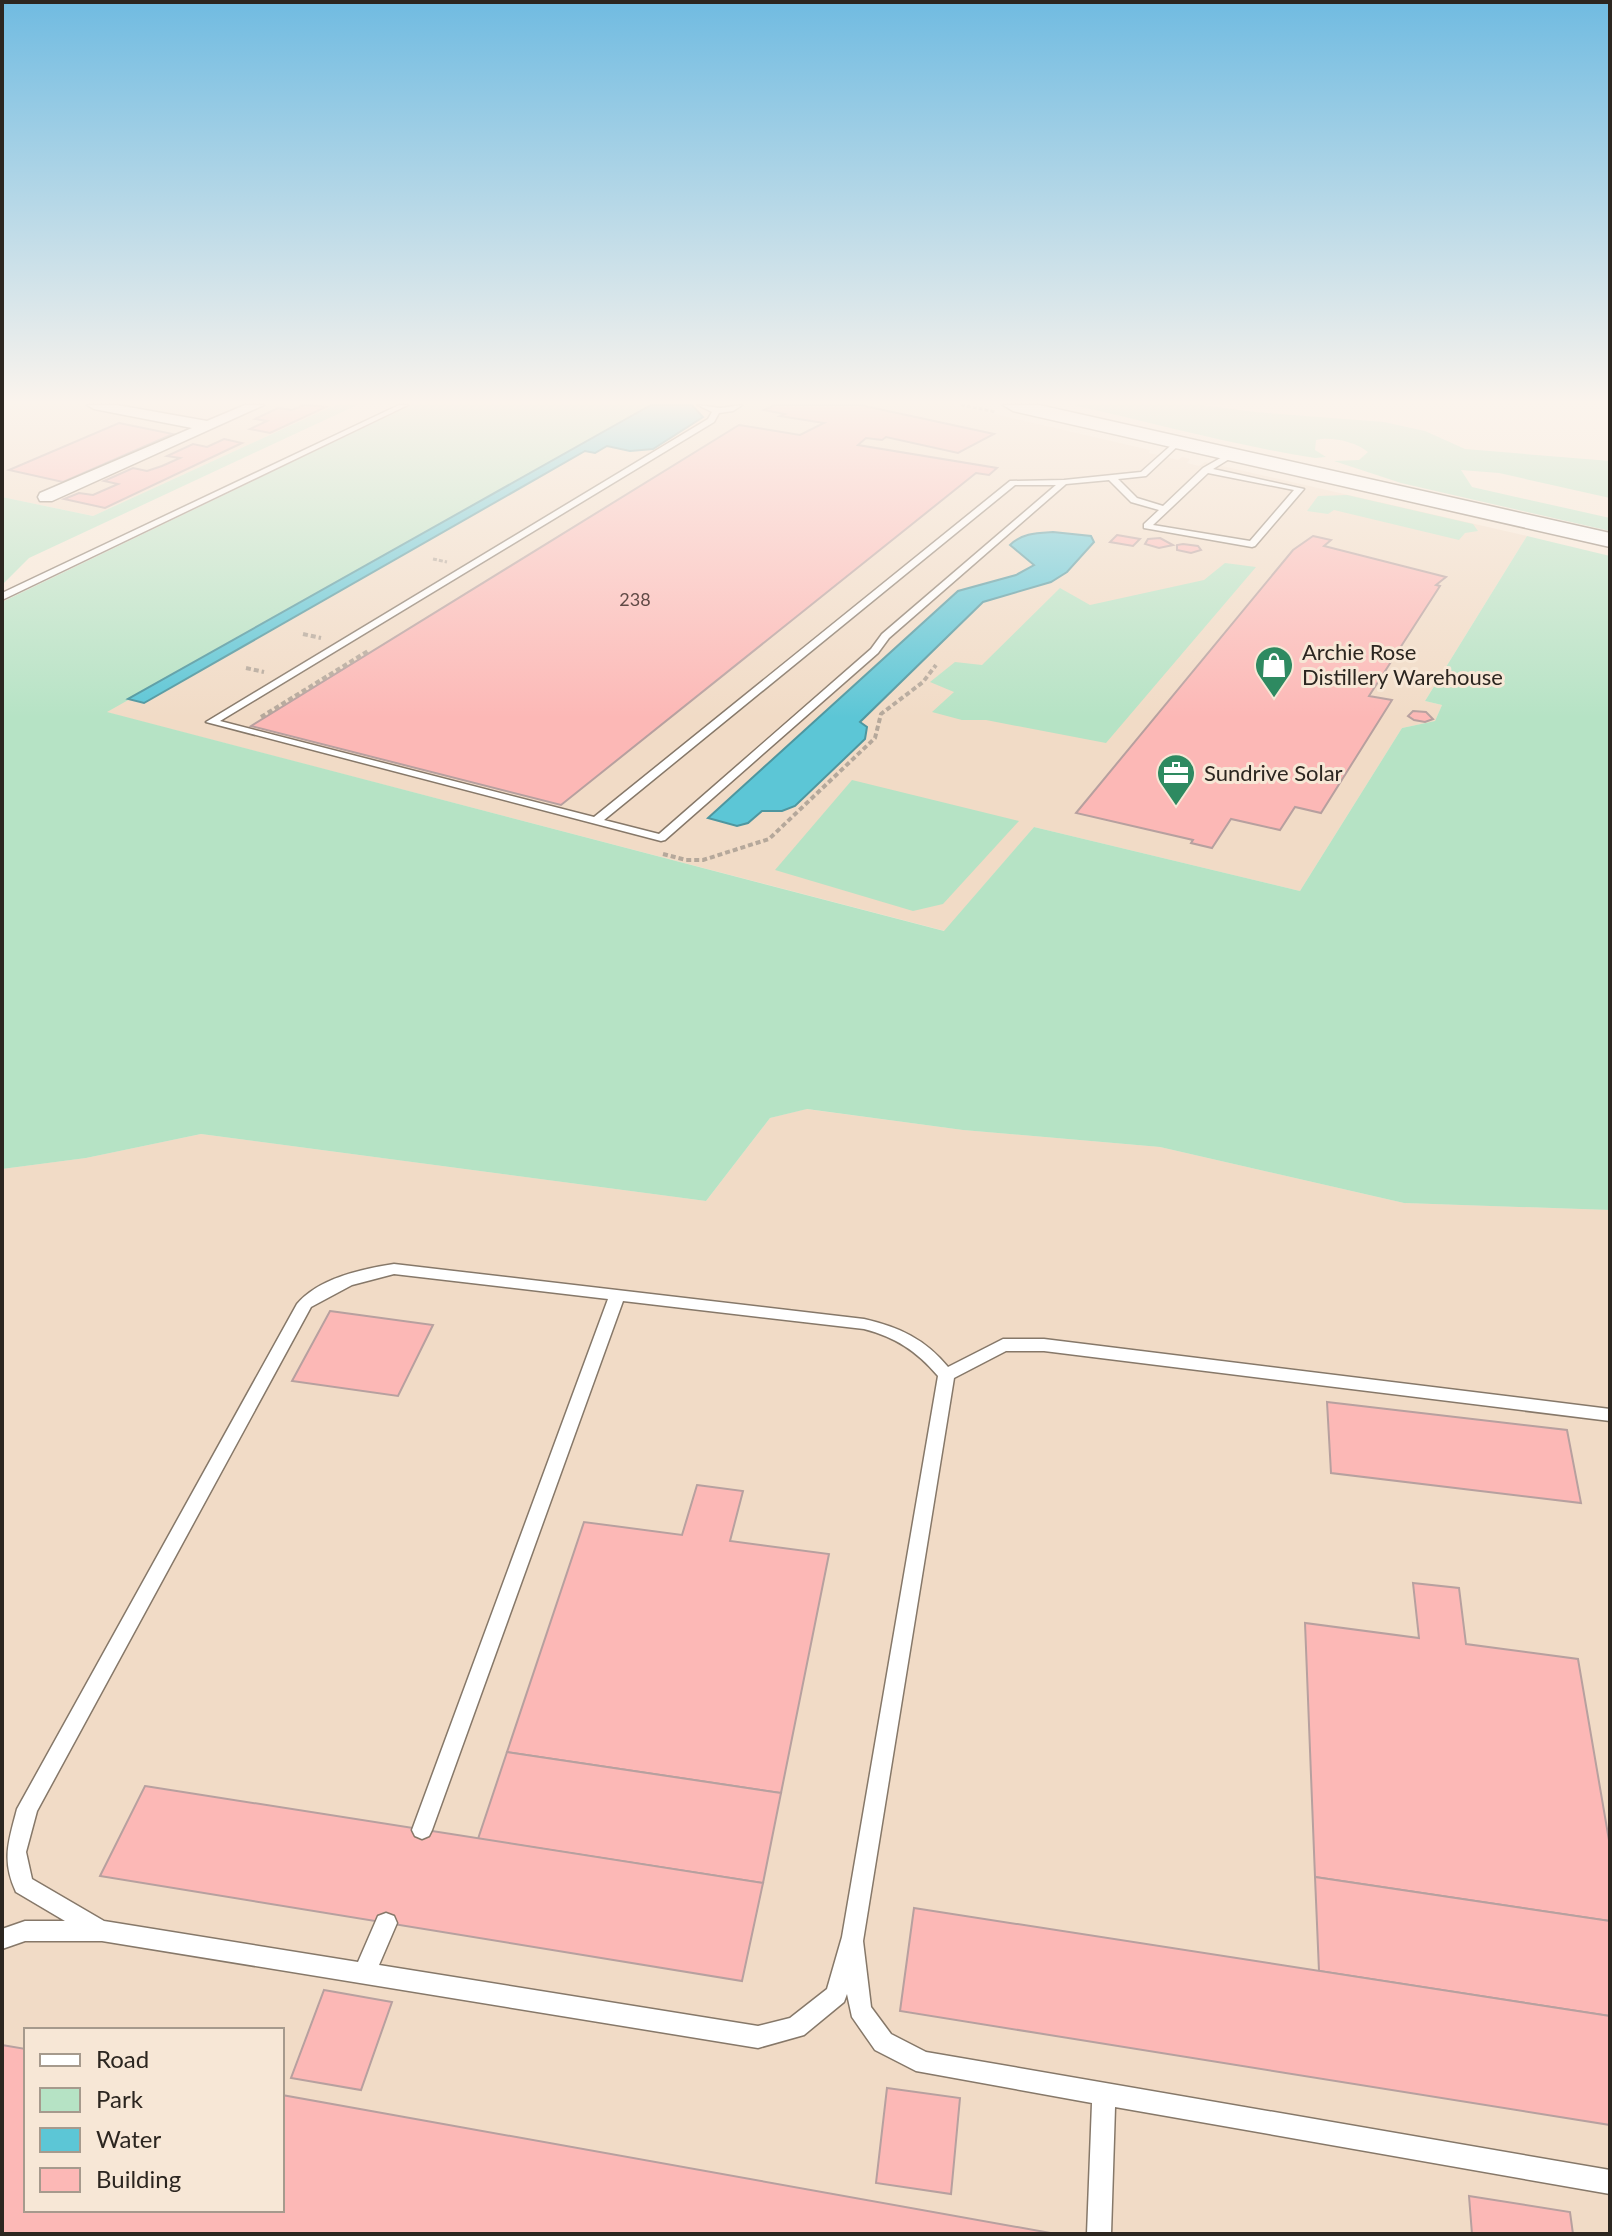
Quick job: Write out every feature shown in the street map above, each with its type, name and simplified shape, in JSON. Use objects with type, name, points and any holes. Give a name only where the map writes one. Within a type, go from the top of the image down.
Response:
[{"type":"main road","points":[[1475,509],[1610,540]]},
{"type":"lane","points":[[2,597],[186,509]]},
{"type":"lane","points":[[564,509],[211,722],[661,838],[875,651],[885,636],[1032,509]]},
{"type":"lane","points":[[596,821],[980,509]]},
{"type":"lane","points":[[1165,509],[1147,526],[1252,544],[1282,509]]},
{"type":"lane","points":[[2,1939],[25,1931],[102,1931],[758,2037],[796,2027],[836,1995],[853,1937],[946,1375],[928,1351],[897,1332],[886,1329],[394,1269],[355,1276],[305,1304],[27,1809],[16,1852],[23,1885],[102,1931]]},
{"type":"lane","points":[[422,1830],[617,1296]]},
{"type":"lane","points":[[946,1375],[1003,1345],[1044,1345],[1610,1415]]},
{"type":"lane","points":[[364,1974],[386,1923]]},
{"type":"lane","points":[[853,1937],[860,2010],[883,2042],[924,2063],[1610,2182]]},
{"type":"lane","points":[[1099,2234],[1104,2096]]},
{"type":"path","points":[[656,853],[686,860],[703,860],[769,839],[875,738],[881,714],[923,682],[936,665]]},
{"type":"shaded area","points":[[61,509],[108,509],[93,516]]},
{"type":"shaded area","points":[[465,509],[1411,509],[1527,536],[1425,701],[1442,705],[1435,721],[1402,728],[1300,891],[1034,827],[945,931],[105,712]]},
{"type":"shaded area","points":[[806,1109],[963,1130],[1160,1147],[1404,1203],[1610,1210],[1610,2234],[2,2234],[2,1169],[86,1158],[201,1134],[706,1201],[770,1118]]},
{"type":"green space","points":[[2,509],[61,509],[93,516],[108,509],[133,509],[29,558],[2,585]]},
{"type":"green space","points":[[194,509],[466,509],[107,712],[944,931],[1034,827],[1300,891],[1402,728],[1435,721],[1442,705],[1425,701],[1527,536],[1610,556],[1610,1210],[1404,1203],[1160,1147],[963,1130],[807,1109],[770,1118],[706,1201],[201,1134],[86,1158],[2,1169],[2,602]]},
{"type":"green space","points":[[1308,509],[1409,509],[1473,524],[1478,531],[1465,533],[1459,540],[1334,510],[1328,514]]},
{"type":"green space","points":[[1516,509],[1571,509],[1610,518],[1610,531]]},
{"type":"green space","points":[[1225,563],[1256,567],[1106,743],[986,720],[962,720],[932,712],[954,692],[930,682],[955,662],[982,665],[1060,588],[1090,605],[1204,580]]},
{"type":"green space","points":[[852,780],[1019,821],[943,904],[913,911],[775,870]]},
{"type":"water","points":[[465,509],[483,509],[144,703],[128,699]]},
{"type":"water","points":[[1053,532],[1091,536],[1094,542],[1067,572],[1051,582],[983,602],[860,722],[867,727],[865,739],[795,806],[782,811],[762,811],[748,823],[737,826],[708,818],[958,591],[1016,575],[1034,565],[1010,545],[1030,534]]},
{"type":"building","points":[[602,509],[931,509],[561,805],[251,726]]},
{"type":"building","points":[[1117,535],[1140,539],[1133,546],[1110,542]]},
{"type":"building","points":[[1313,536],[1331,540],[1324,546],[1446,577],[1436,585],[1440,586],[1369,696],[1392,700],[1321,813],[1295,807],[1280,830],[1231,819],[1212,848],[1191,843],[1193,840],[1076,813],[1293,550]]},
{"type":"building","points":[[1160,538],[1173,545],[1159,548],[1145,544],[1148,539]]},
{"type":"building","points":[[1177,545],[1198,546],[1201,550],[1191,553],[1177,550]]},
{"type":"building","points":[[1413,711],[1426,712],[1433,719],[1425,722],[1414,720],[1408,716]]},
{"type":"building","points":[[330,1311],[433,1325],[398,1396],[292,1381]]},
{"type":"building","points":[[1327,1402],[1567,1430],[1581,1503],[1331,1473]]},
{"type":"building","points":[[697,1485],[743,1491],[730,1541],[829,1554],[781,1793],[507,1752],[584,1522],[682,1535]]},
{"type":"building","points":[[1413,1583],[1459,1588],[1466,1644],[1578,1659],[1610,1846],[1610,1921],[1315,1877],[1305,1623],[1419,1638]]},
{"type":"building","points":[[507,1752],[781,1793],[763,1883],[478,1839]]},
{"type":"building","points":[[145,1786],[763,1883],[742,1981],[100,1876]]},
{"type":"building","points":[[1315,1877],[1610,1921],[1610,2016],[1319,1971]]},
{"type":"building","points":[[914,1908],[1610,2016],[1610,2125],[900,2011]]},
{"type":"building","points":[[324,1990],[392,2002],[361,2090],[291,2078]]},
{"type":"building","points":[[2,2045],[24,2049],[24,2212],[284,2212],[284,2095],[1056,2234],[2,2234]]},
{"type":"building","points":[[887,2088],[960,2098],[951,2194],[876,2183]]},
{"type":"building","points":[[1469,2196],[1570,2212],[1573,2234],[1472,2234]]},
{"type":"place","name":"Archie Rose Distillery Warehouse","points":[[1274,699]]},
{"type":"place","name":"Sundrive Solar","points":[[1176,807]]}]
